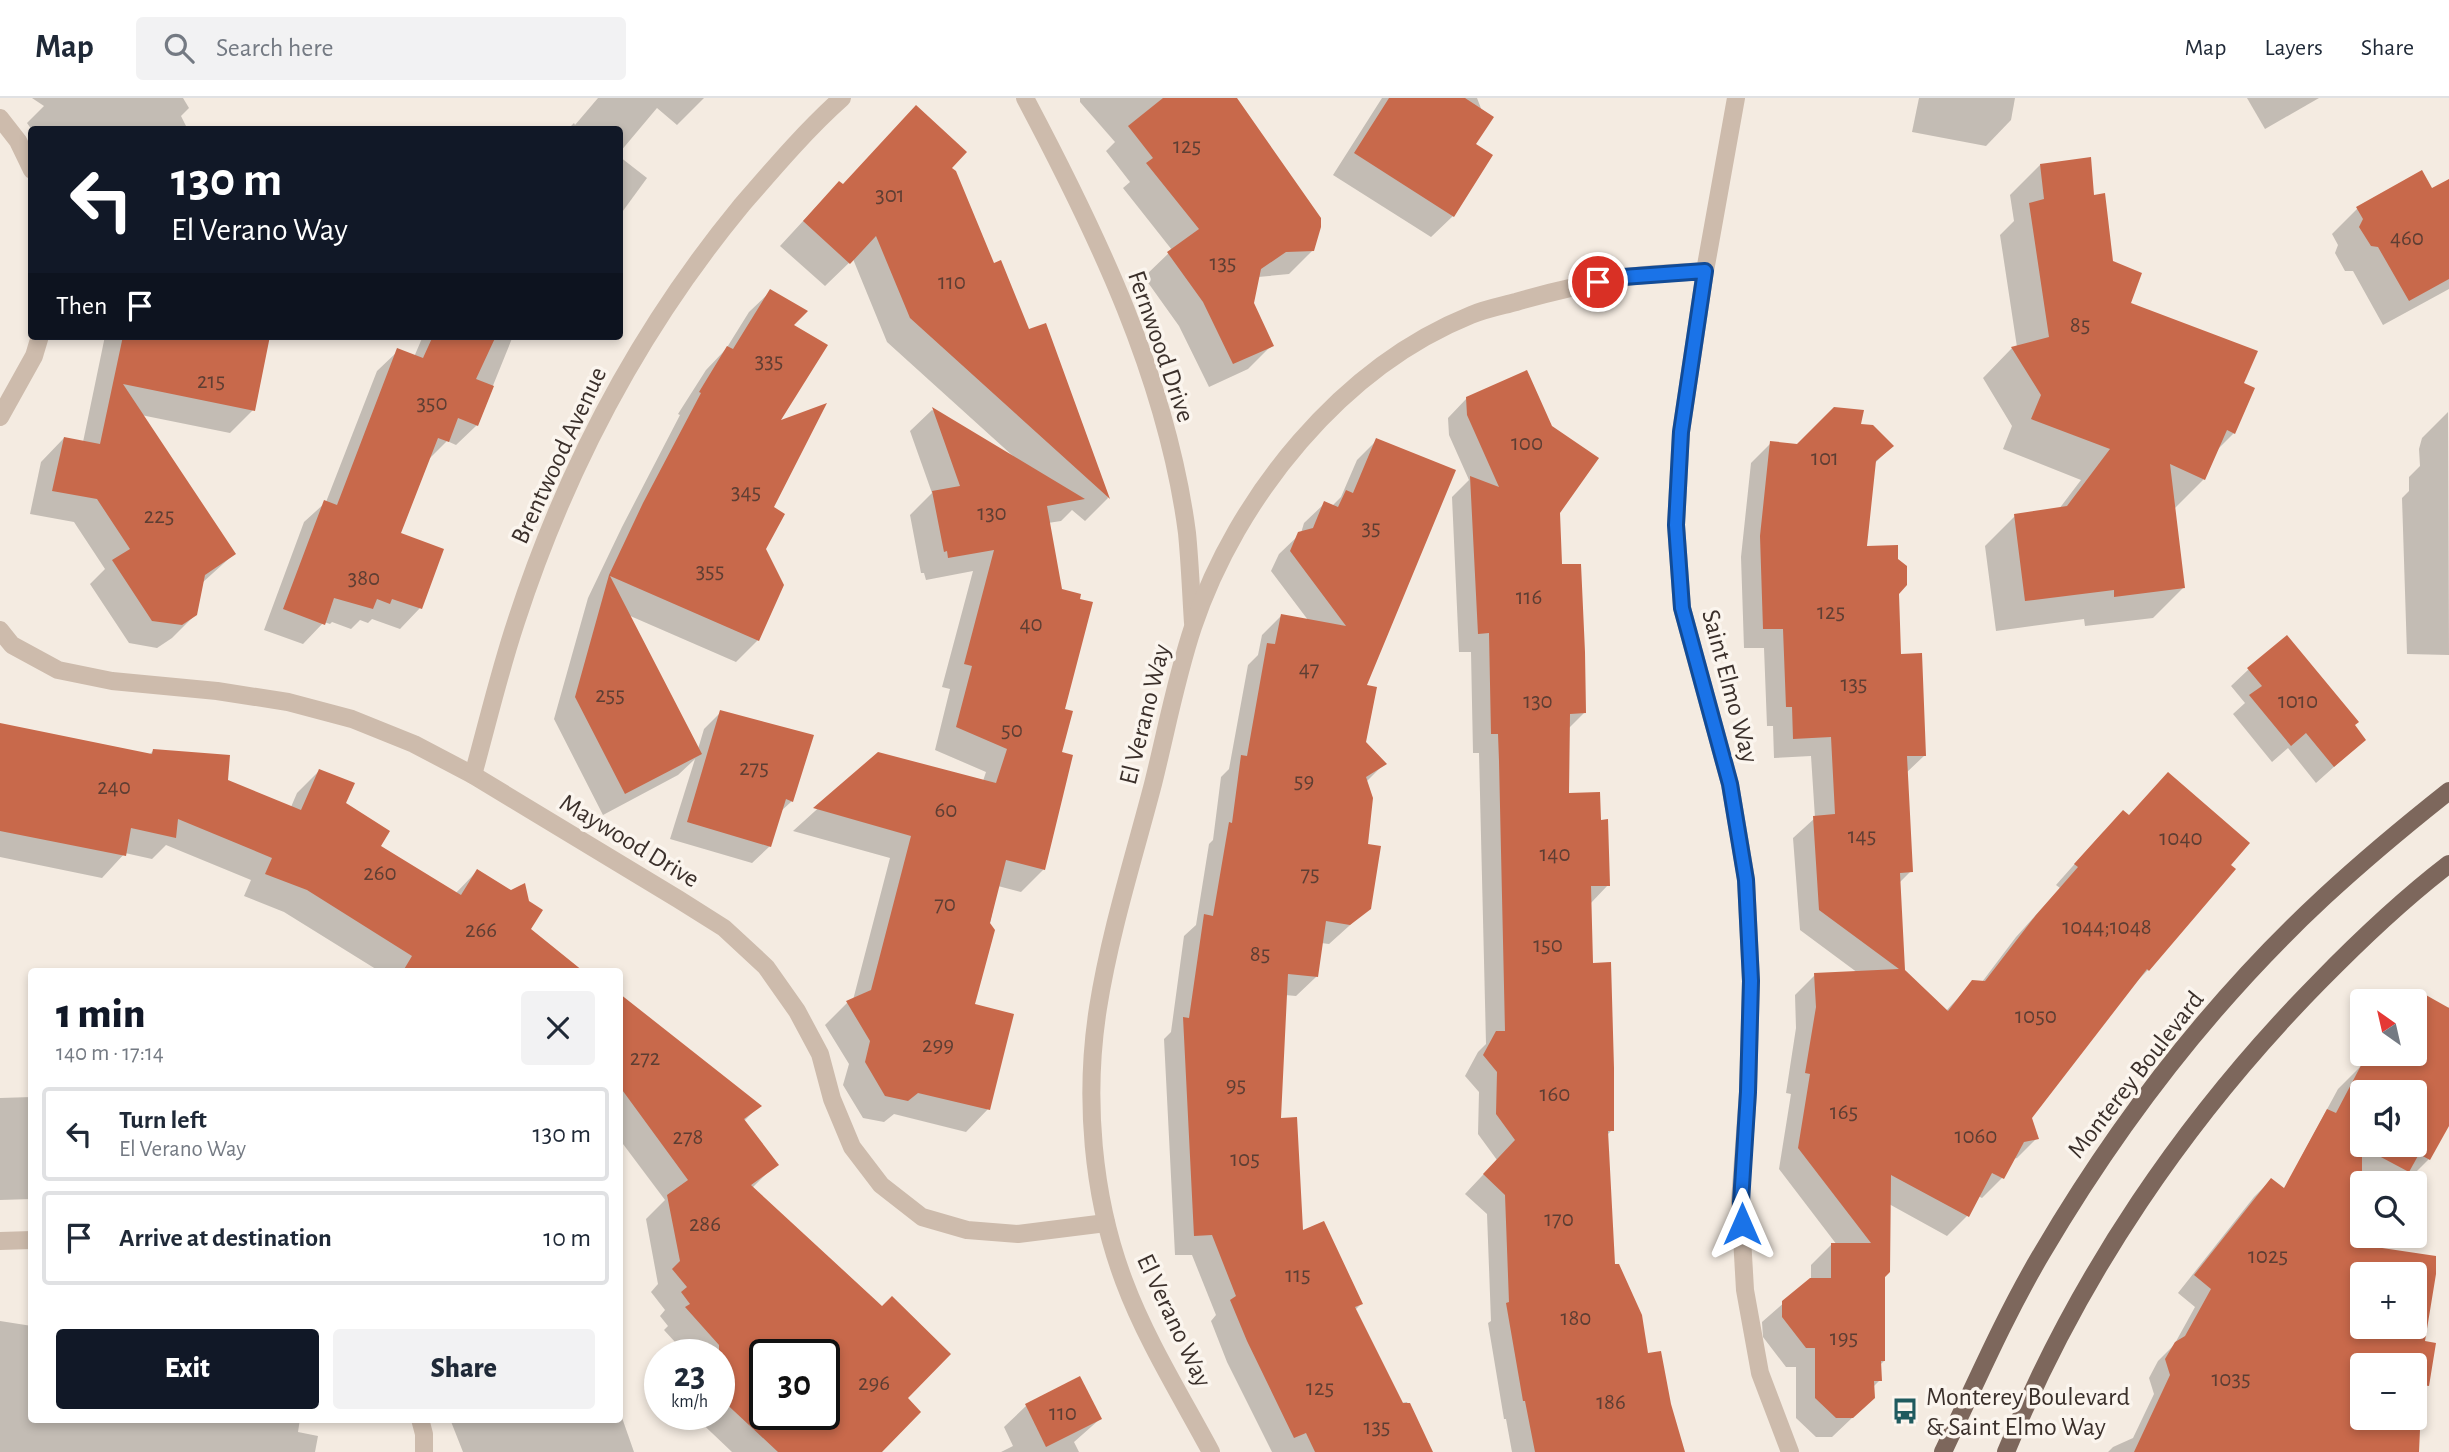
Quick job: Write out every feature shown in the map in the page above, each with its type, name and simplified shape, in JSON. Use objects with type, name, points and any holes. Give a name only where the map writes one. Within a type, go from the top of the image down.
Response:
[{"type":"main road","name":"Monterey Boulevard","points":[[1943,1452],[1995,1339],[2040,1255],[2085,1181],[2140,1104],[2199,1029],[2258,963],[2322,898],[2387,840],[2449,791]]},
{"type":"main road","points":[[2006,1452],[2046,1365],[2090,1282],[2133,1210],[2184,1137],[2242,1064],[2299,1002],[2361,939],[2449,864]]},
{"type":"street","name":"Brentwood Avenue","points":[[472,775],[515,623],[544,544],[578,463],[616,387],[662,311],[714,239],[772,170],[842,98]]},
{"type":"street","name":"Fernwood Drive","points":[[1025,98],[1119,294],[1150,376],[1172,460],[1187,533],[1193,627]]},
{"type":"street","name":"Saint Elmo Way","points":[[1736,98],[1705,271],[1681,432],[1676,525],[1682,608],[1730,784],[1746,880],[1751,981],[1741,1202],[1745,1290],[1760,1373],[1790,1452]]},
{"type":"street","points":[[0,118],[18,141],[28,162]]},
{"type":"street","name":"El Verano Way","points":[[1211,1452],[1124,1282],[1106,1223],[1096,1158],[1091,1083],[1098,1008],[1117,925],[1193,627],[1216,570],[1242,524],[1290,453],[1342,396],[1402,350],[1472,314],[1548,293],[1623,277],[1705,271]]},
{"type":"street","points":[[0,417],[34,356],[39,340]]},
{"type":"street","name":"Maywood Drive","points":[[0,630],[12,645],[58,670],[112,681],[217,691],[288,702],[352,719],[402,739],[472,775],[724,928],[766,967],[797,1011],[820,1054],[832,1099],[852,1147],[881,1185],[922,1217],[967,1230],[1018,1234],[1106,1223]]},
{"type":"street","points":[[0,1241],[28,1240]]},
{"type":"street","points":[[421,1423],[424,1452]]},
{"type":"building","points":[[1163,98],[1237,98],[1321,218],[1314,251],[1286,252],[1261,269],[1254,303],[1274,346],[1233,364],[1203,302],[1167,252],[1199,229],[1146,163],[1153,158],[1128,126]]},
{"type":"building","points":[[1389,98],[1465,98],[1494,117],[1476,144],[1493,155],[1454,217],[1354,153]]},
{"type":"building","points":[[916,105],[967,152],[952,168],[956,171],[994,263],[1001,260],[1029,329],[1046,323],[1110,499],[910,318],[876,236],[850,264],[803,221],[839,181],[843,184]]},
{"type":"building","points":[[2091,157],[2094,195],[2105,193],[2113,261],[2142,273],[2131,303],[2258,351],[2244,383],[2255,388],[2235,434],[2227,430],[2205,480],[2170,464],[2185,588],[2114,597],[2114,590],[2025,601],[2014,514],[2067,506],[2110,449],[2031,419],[2041,395],[2011,347],[2049,337],[2029,203],[2044,199],[2040,164]]},
{"type":"building","points":[[2422,170],[2432,188],[2449,179],[2449,279],[2409,301],[2378,247],[2371,246],[2359,227],[2363,219],[2356,207]]},
{"type":"building","points":[[770,289],[808,311],[794,325],[828,345],[781,420],[827,403],[774,507],[785,514],[766,549],[784,585],[759,641],[610,576],[702,754],[625,794],[575,697],[609,575],[643,503],[701,393],[699,392],[727,346],[733,349]]},
{"type":"building","points":[[122,340],[269,340],[255,411],[123,384],[236,554],[205,575],[197,615],[182,625],[152,621],[112,560],[130,549],[97,499],[52,491],[64,437],[100,444]]},
{"type":"building","points":[[431,340],[494,340],[476,379],[494,386],[478,426],[458,418],[449,442],[438,438],[401,533],[444,549],[422,609],[392,599],[390,604],[377,599],[373,609],[334,598],[325,625],[283,609],[324,500],[337,505],[397,348],[423,358]]},
{"type":"building","points":[[1527,370],[1552,426],[1599,458],[1560,513],[1562,564],[1581,564],[1585,652],[1586,713],[1570,714],[1569,793],[1600,792],[1601,820],[1608,819],[1610,886],[1591,886],[1593,963],[1611,962],[1614,1131],[1608,1131],[1615,1264],[1619,1264],[1642,1315],[1648,1353],[1661,1351],[1671,1404],[1685,1452],[1535,1452],[1506,1303],[1509,1302],[1505,1195],[1483,1174],[1515,1140],[1496,1114],[1497,1072],[1483,1055],[1496,1031],[1505,1031],[1499,761],[1498,734],[1491,734],[1489,633],[1478,634],[1470,476],[1499,487],[1467,415],[1466,397]]},
{"type":"building","points":[[932,407],[1085,499],[1047,506],[1062,589],[1081,594],[1080,599],[1093,602],[1065,709],[1073,711],[1062,752],[1073,755],[1045,870],[1006,860],[990,923],[995,930],[975,1004],[1014,1014],[990,1110],[918,1093],[908,1101],[885,1096],[865,1062],[870,1041],[846,1001],[871,990],[911,836],[813,808],[878,752],[996,783],[1007,749],[956,727],[972,666],[964,664],[994,550],[948,558],[947,551],[944,552],[932,491],[960,486]]},
{"type":"building","points":[[1834,407],[1864,410],[1861,424],[1873,425],[1894,446],[1876,461],[1867,546],[1898,545],[1898,559],[1907,566],[1907,585],[1899,594],[1901,654],[1922,653],[1926,756],[1907,756],[1913,872],[1900,873],[1905,970],[1948,1011],[1972,980],[1985,981],[2036,915],[2078,867],[2074,864],[2123,810],[2129,815],[2168,772],[2250,843],[2231,865],[2236,869],[2149,971],[2147,969],[2032,1118],[2039,1139],[2024,1142],[2004,1179],[1992,1173],[1969,1217],[1891,1175],[1890,1272],[1885,1277],[1885,1361],[1881,1361],[1882,1381],[1874,1381],[1875,1398],[1853,1418],[1836,1418],[1815,1398],[1815,1348],[1806,1348],[1782,1317],[1782,1301],[1810,1278],[1831,1278],[1831,1243],[1871,1243],[1798,1148],[1810,1074],[1805,1073],[1816,1007],[1814,973],[1899,969],[1819,910],[1813,816],[1835,814],[1831,737],[1793,739],[1792,707],[1786,707],[1783,629],[1763,629],[1760,536],[1770,441],[1797,444]]},
{"type":"building","points":[[1376,438],[1456,470],[1367,685],[1377,687],[1366,742],[1387,764],[1366,777],[1373,798],[1368,844],[1381,846],[1371,909],[1350,925],[1326,921],[1318,977],[1288,974],[1281,1118],[1297,1117],[1303,1230],[1324,1221],[1363,1304],[1355,1307],[1403,1403],[1410,1403],[1433,1452],[1315,1452],[1306,1433],[1294,1438],[1247,1341],[1230,1300],[1236,1296],[1212,1235],[1194,1236],[1183,1017],[1189,1018],[1204,914],[1213,916],[1229,822],[1232,823],[1241,755],[1247,756],[1267,643],[1275,644],[1281,614],[1346,626],[1290,551],[1298,532],[1313,528],[1324,501],[1338,507],[1346,490],[1353,493]]},
{"type":"building","points":[[2287,635],[2359,722],[2355,725],[2366,740],[2334,767],[2306,733],[2291,746],[2249,695],[2262,686],[2247,668]]},
{"type":"building","points":[[720,710],[814,735],[793,802],[786,799],[771,847],[687,822]]},
{"type":"building","points":[[0,723],[152,754],[153,749],[230,755],[228,780],[301,810],[319,769],[355,783],[346,803],[390,831],[381,846],[461,895],[477,869],[511,890],[525,883],[529,901],[543,910],[531,929],[579,968],[405,968],[412,956],[307,890],[265,874],[272,858],[178,819],[176,838],[131,828],[126,856],[0,831]]},
{"type":"building","points":[[623,996],[762,1106],[744,1119],[779,1165],[751,1185],[882,1306],[892,1296],[951,1354],[908,1398],[921,1412],[882,1452],[778,1452],[754,1430],[840,1430],[840,1339],[749,1339],[749,1425],[735,1412],[735,1339],[714,1339],[685,1307],[690,1304],[681,1292],[687,1287],[672,1269],[680,1261],[667,1195],[688,1180],[623,1091]]},
{"type":"building","points":[[2427,996],[2449,1008],[2449,1126],[2430,1160],[2424,1157],[2427,1157],[2427,1080],[2353,1080],[2361,1066],[2427,1066]]},
{"type":"building","points":[[2350,1086],[2350,1157],[2362,1157],[2362,1171],[2350,1171],[2350,1248],[2382,1248],[2436,1256],[2436,1274],[2427,1329],[2427,1262],[2350,1262],[2350,1339],[2425,1339],[2436,1343],[2429,1386],[2427,1353],[2350,1353],[2350,1430],[2420,1430],[2419,1452],[2134,1452],[2170,1375],[2165,1359],[2175,1342],[2185,1336],[2211,1289],[2194,1275],[2271,1178],[2284,1188],[2327,1109],[2336,1113]]},
{"type":"building","points":[[2381,1157],[2417,1157],[2407,1171]]},
{"type":"building","points":[[1080,1376],[1102,1419],[1046,1447],[1025,1404]]},
{"type":"place","name":"Monterey Boulevard & Saint Elmo Way","points":[[1905,1411]]},
{"type":"route","points":[[1598,282],[1623,277],[1705,271],[1681,432],[1676,525],[1682,608],[1730,784],[1746,880],[1751,981],[1742,1224]]}]
